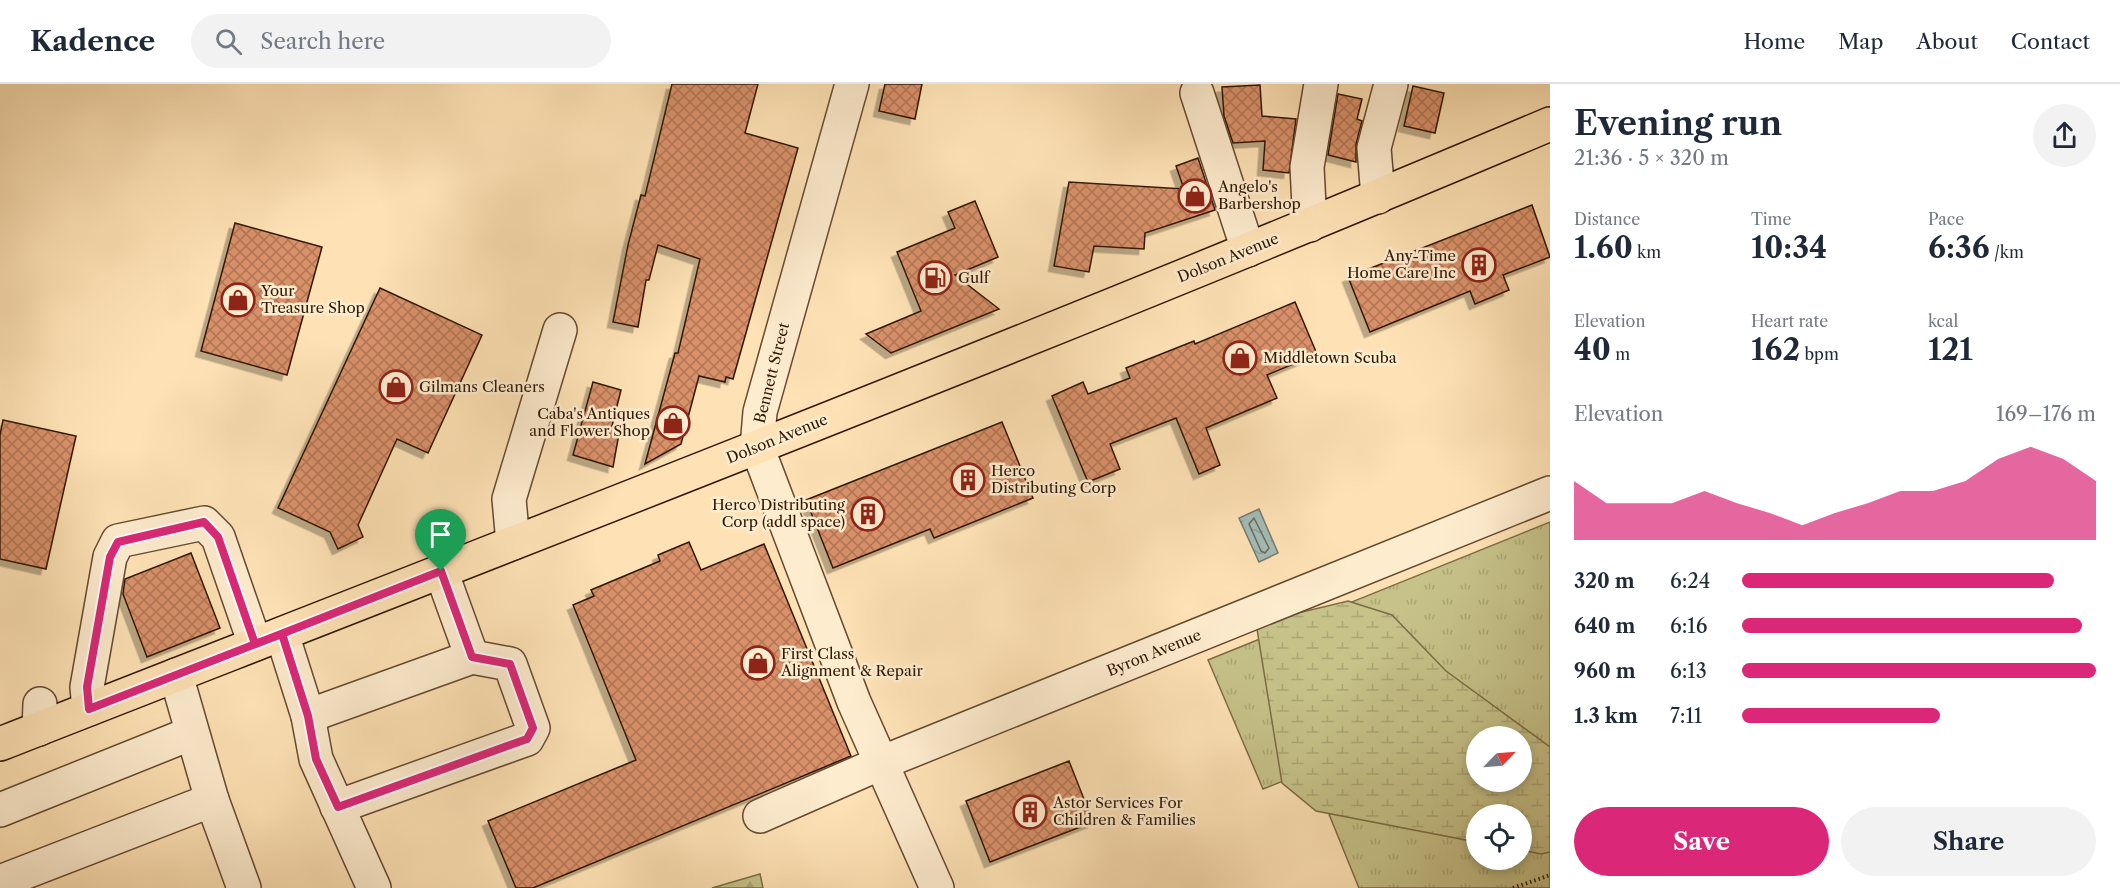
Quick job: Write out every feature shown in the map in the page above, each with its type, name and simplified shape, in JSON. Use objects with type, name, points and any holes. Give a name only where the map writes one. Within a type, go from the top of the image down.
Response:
[{"type":"main road","name":"Dolson Avenue","points":[[0,744],[40,717],[89,709],[513,543],[1310,225],[1550,124]]},
{"type":"street","name":"Bennett Street","points":[[852,84],[760,412],[757,447],[854,702],[937,888]]},
{"type":"street","points":[[1310,225],[1307,167],[1321,84]]},
{"type":"street","points":[[1378,197],[1374,148],[1391,84]]},
{"type":"street","points":[[1197,93],[1248,250]]},
{"type":"street","points":[[513,543],[509,499],[560,330]]},
{"type":"street","name":"Byron Avenue","points":[[760,816],[881,763],[1550,493]]},
{"type":"street","points":[[89,709],[87,687],[110,557],[118,542],[204,522],[218,537],[308,716],[316,759],[374,888]]},
{"type":"street","points":[[441,571],[472,657]]},
{"type":"street","points":[[308,716],[472,657],[510,664],[533,728],[527,739],[338,807]]},
{"type":"street","points":[[176,675],[212,800],[244,888]]},
{"type":"street","points":[[0,810],[192,733]]},
{"type":"street","points":[[0,882],[212,800]]},
{"type":"path","points":[[1513,888],[1550,875]]},
{"type":"green space","points":[[1550,522],[1550,888],[1359,888],[1311,770],[1263,789],[1208,660]]},
{"type":"green space","points":[[1348,601],[1392,615],[1446,671],[1521,726],[1466,726],[1466,792],[1532,792],[1532,734],[1550,747],[1550,852],[1541,854],[1532,852],[1532,804],[1466,804],[1466,840],[1316,811],[1282,783],[1256,623]]},
{"type":"green space","points":[[760,874],[763,888],[712,888]]},
{"type":"water","points":[[1259,509],[1278,553],[1259,562],[1239,518]]},
{"type":"building","points":[[672,84],[758,84],[745,133],[798,148],[733,379],[726,377],[725,382],[699,376],[681,444],[645,464],[675,353],[678,353],[700,259],[658,245],[649,280],[646,280],[638,327],[613,322],[628,245],[641,195],[645,196]]},
{"type":"building","points":[[885,84],[922,84],[915,119],[879,111]]},
{"type":"building","points":[[1260,85],[1262,116],[1296,119],[1289,173],[1263,170],[1265,141],[1233,143],[1224,116],[1222,87]]},
{"type":"building","points":[[1413,86],[1444,93],[1435,133],[1404,126]]},
{"type":"building","points":[[1338,94],[1362,99],[1357,119],[1362,121],[1356,144],[1356,162],[1328,155]]},
{"type":"building","points":[[1198,158],[1215,210],[1145,233],[1144,249],[1094,246],[1089,272],[1054,266],[1069,182],[1184,189],[1176,166]]},
{"type":"building","name":"Gulf","points":[[975,201],[998,257],[955,275],[999,309],[891,353],[866,334],[921,311],[897,252],[955,228],[948,212]]},
{"type":"building","points":[[1532,205],[1550,257],[1503,275],[1509,290],[1475,304],[1470,291],[1370,332],[1348,277]]},
{"type":"building","points":[[235,223],[322,247],[287,375],[201,351]]},
{"type":"building","name":"Gilmans Cleaners","points":[[380,288],[482,335],[428,453],[397,439],[358,525],[363,537],[338,549],[330,532],[278,508]]},
{"type":"building","points":[[1295,302],[1317,354],[1267,375],[1277,398],[1206,428],[1220,465],[1199,474],[1176,418],[1110,444],[1120,469],[1088,482],[1052,396],[1083,382],[1088,394],[1130,378],[1126,368],[1194,341],[1195,344]]},
{"type":"building","points":[[593,382],[621,390],[612,426],[620,428],[613,467],[573,455]]},
{"type":"building","points":[[3,420],[76,436],[46,569],[0,559],[0,435]]},
{"type":"building","points":[[1002,422],[1033,498],[934,538],[930,529],[833,568],[806,500]]},
{"type":"building","points":[[689,542],[701,570],[764,544],[851,756],[533,888],[516,888],[488,821],[636,760],[573,605],[594,596],[591,590],[660,561],[658,555]]},
{"type":"building","points":[[191,553],[220,628],[147,657],[123,594],[125,579]]},
{"type":"building","name":"Astor Services For Children & Families","points":[[1069,761],[1093,822],[990,862],[966,801]]},
{"type":"place","name":"Angelo's Barbershop","points":[[1195,196]]},
{"type":"place","name":"Any-Time Home Care Inc","points":[[1479,265]]},
{"type":"place","name":"Gulf","points":[[935,278]]},
{"type":"place","name":"Your Treasure Shop","points":[[238,300]]},
{"type":"place","name":"Middletown Scuba","points":[[1240,358]]},
{"type":"place","name":"Gilmans Cleaners","points":[[396,387]]},
{"type":"place","name":"Caba's Antiques and Flower Shop","points":[[673,423]]},
{"type":"place","name":"Herco Distributing Corp","points":[[968,480]]},
{"type":"place","name":"Herco Distributing Corp (addl space)","points":[[868,514]]},
{"type":"place","name":"First Class Alignment & Repair","points":[[758,663]]},
{"type":"place","name":"Astor Services For Children & Families","points":[[1030,812]]},
{"type":"route","points":[[441,571],[282,634],[89,709],[87,687],[110,557],[118,542],[204,522],[218,537],[255,644],[282,634],[308,716],[316,759],[338,807],[527,739],[533,728],[510,664],[472,657],[441,571]]}]
